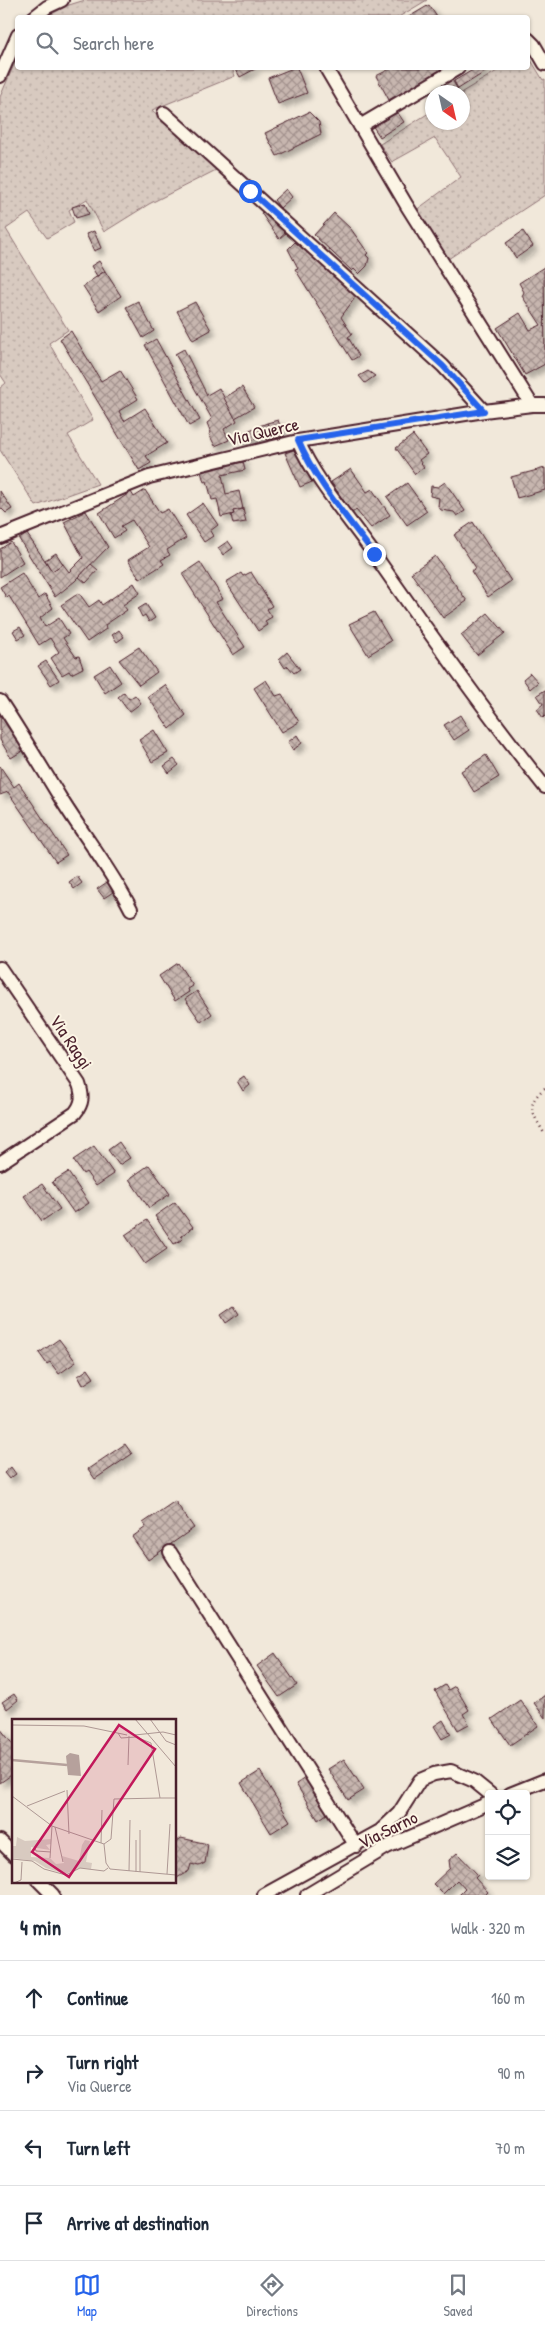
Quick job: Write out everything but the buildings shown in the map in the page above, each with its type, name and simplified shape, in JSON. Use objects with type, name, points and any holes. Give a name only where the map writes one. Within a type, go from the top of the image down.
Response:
[{"type":"street","points":[[37,15],[46,7],[62,0]]},
{"type":"street","points":[[530,41],[545,64]]},
{"type":"street","points":[[0,76],[15,42]]},
{"type":"street","points":[[327,70],[407,206],[532,405]]},
{"type":"street","points":[[360,126],[455,70]]},
{"type":"street","points":[[164,113],[443,366],[484,411]]},
{"type":"street","name":"Via Querce","points":[[0,537],[149,477],[298,440],[484,411],[532,405],[545,406]]},
{"type":"street","points":[[298,440],[306,459],[324,486],[374,554],[416,616],[545,787]]},
{"type":"street","points":[[0,701],[33,750],[61,799],[120,886],[131,909]]},
{"type":"street","name":"Via Raggi","points":[[0,968],[79,1084],[82,1093],[82,1105],[76,1113],[0,1163]]},
{"type":"street","points":[[170,1552],[356,1846]]},
{"type":"street","points":[[264,1895],[356,1846],[380,1831],[399,1813],[420,1780],[434,1774],[451,1771],[474,1780],[485,1790]]},
{"type":"street","points":[[520,1790],[545,1780]]},
{"type":"street","name":"Via Sarno","points":[[309,1894],[387,1847],[485,1805]]},
{"type":"street","points":[[0,1841],[12,1853]]},
{"type":"street","points":[[41,1882],[53,1895]]},
{"type":"path","points":[[545,1088],[536,1095],[531,1103],[533,1113],[545,1135]]},
{"type":"shaded area","points":[[85,0],[427,0],[402,15],[50,15],[69,5]]},
{"type":"shaded area","points":[[530,58],[543,80],[545,79],[545,195],[448,259],[415,211],[461,177],[435,138],[392,162],[380,144],[425,115],[425,130],[470,130],[470,87],[499,70],[530,70]]},
{"type":"shaded area","points":[[15,63],[15,70],[233,70],[235,76],[152,110],[218,169],[149,204],[104,232],[87,199],[69,210],[74,222],[47,238],[29,213],[6,229],[68,330],[49,343],[93,420],[68,435],[98,484],[36,506],[0,450],[0,388],[6,383],[0,374],[0,97]]},
{"type":"route","points":[[250,191],[443,366],[484,411],[298,440],[306,459],[374,554]]}]
